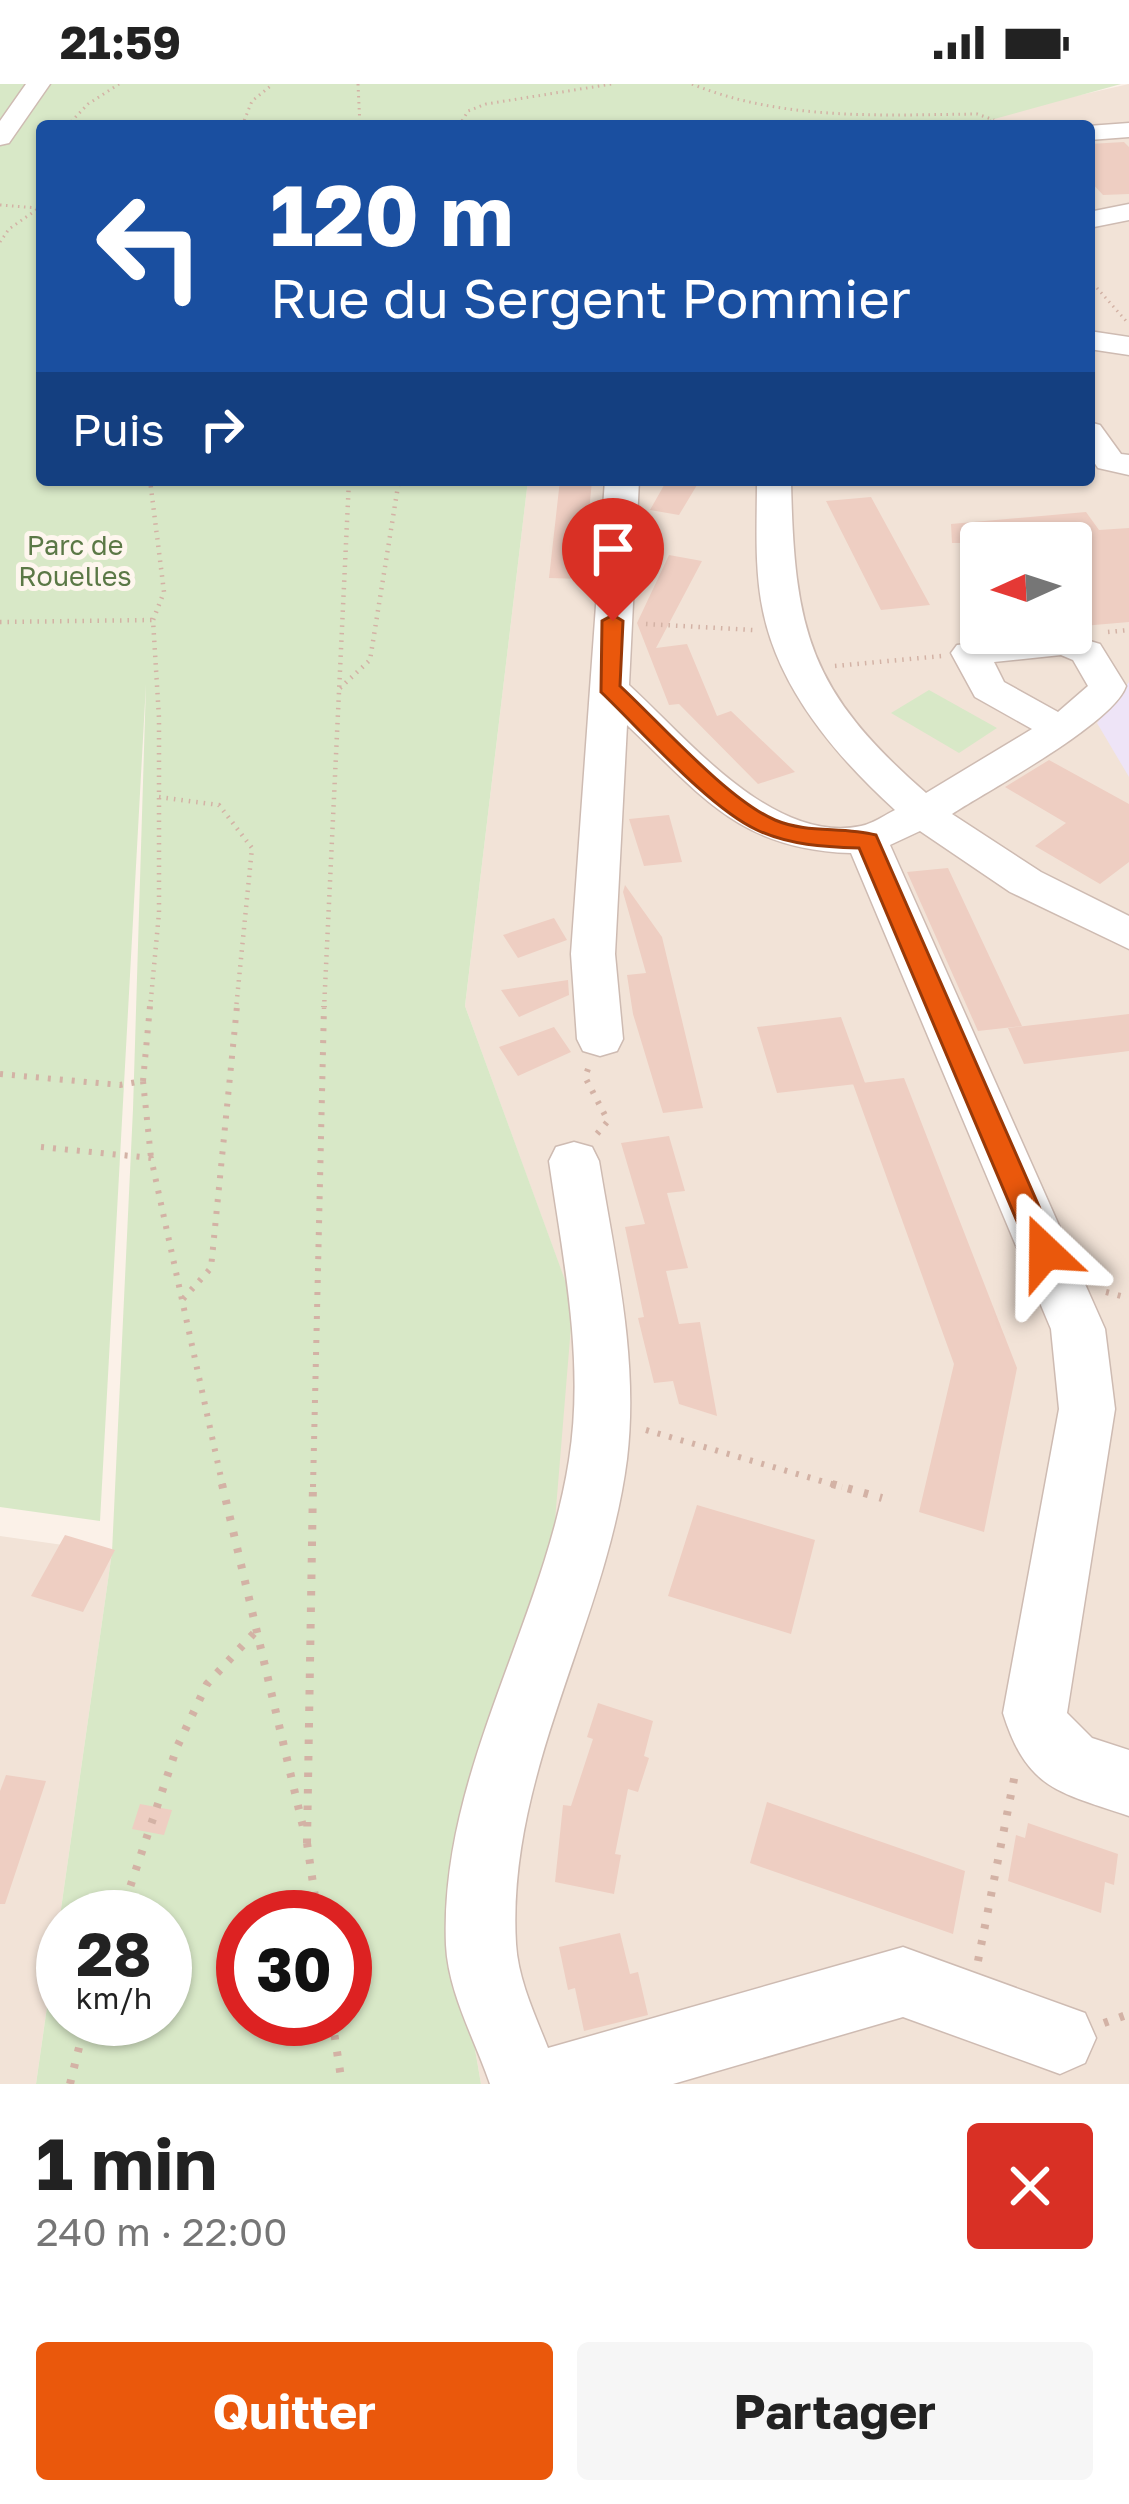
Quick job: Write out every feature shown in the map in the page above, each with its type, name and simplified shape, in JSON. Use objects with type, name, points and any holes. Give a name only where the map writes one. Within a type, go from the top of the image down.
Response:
[{"type":"street","points":[[0,138],[38,84]]},
{"type":"street","points":[[1095,133],[1129,130]]},
{"type":"street","points":[[1095,219],[1129,212]]},
{"type":"street","points":[[1095,341],[1129,346]]},
{"type":"street","points":[[600,1040],[593,954],[622,486]]},
{"type":"street","points":[[774,486],[774,548],[785,627],[802,669],[837,724],[923,813],[985,859],[1129,934]]},
{"type":"street","points":[[971,654],[989,688],[1060,729]]},
{"type":"street","points":[[609,688],[736,805],[764,824],[812,838],[867,840],[923,813],[1060,729],[1106,692],[1108,686],[1088,654]]},
{"type":"street","points":[[867,840],[1078,1329],[1088,1409],[1029,1751],[1129,1783]]},
{"type":"street","points":[[526,2084],[481,1948],[490,1825],[565,1596],[598,1463],[605,1384],[574,1161]]},
{"type":"street","points":[[548,2084],[903,1982],[1060,2038]]},
{"type":"path","points":[[73,120],[118,84]]},
{"type":"path","points":[[243,120],[255,95],[273,84]]},
{"type":"path","points":[[358,84],[360,120]]},
{"type":"path","points":[[463,120],[468,111],[486,104],[612,84]]},
{"type":"path","points":[[692,84],[744,100],[826,112],[977,114],[994,120]]},
{"type":"path","points":[[0,206],[36,208]]},
{"type":"path","points":[[0,242],[9,229],[36,211]]},
{"type":"path","points":[[1095,286],[1129,324]]},
{"type":"path","points":[[151,486],[164,592],[153,620],[159,913],[143,1081],[151,1158],[314,1890]]},
{"type":"path","points":[[307,1843],[321,1066],[349,486]]},
{"type":"path","points":[[340,688],[370,659],[398,486]]},
{"type":"path","points":[[0,622],[153,620]]},
{"type":"path","points":[[613,621],[734,632],[785,627]]},
{"type":"path","points":[[802,669],[960,654]]},
{"type":"path","points":[[159,796],[219,805],[251,848],[211,1268],[182,1300]]},
{"type":"path","points":[[574,1161],[608,1120],[585,1077],[600,1040]]},
{"type":"path","points":[[0,1074],[120,1084],[143,1081]]},
{"type":"path","points":[[41,1147],[151,1158]]},
{"type":"path","points":[[602,1418],[881,1498]]},
{"type":"path","points":[[129,1890],[177,1747],[207,1684],[255,1632]]},
{"type":"path","points":[[969,2006],[1029,1751]]},
{"type":"path","points":[[70,2084],[79,2046]]},
{"type":"path","points":[[336,2046],[342,2084]]},
{"type":"shaded area","points":[[1129,84],[1129,2084],[481,2084],[449,1898],[573,1303],[465,1006],[527,486],[1095,486],[1095,120],[986,120]]},
{"type":"shaded area","points":[[1129,682],[1129,777],[1097,723]]},
{"type":"shaded area","points":[[0,1536],[112,1552],[64,1890],[36,1890],[36,2046],[41,2046],[36,2084],[0,2084]]},
{"type":"green space","name":"Parc de Rouelles","points":[[0,84],[1121,84],[991,120],[36,120],[36,486],[527,486],[465,1006],[573,1302],[554,1533],[449,1898],[481,2084],[36,2084],[41,2046],[192,2046],[192,1890],[64,1890],[112,1552],[133,1109],[146,684],[100,1521],[0,1507]]},
{"type":"green space","points":[[929,690],[997,728],[959,753],[891,713]]},
{"type":"building","points":[[1124,142],[1129,147],[1129,194],[1103,195],[1095,186],[1095,144]]},
{"type":"building","points":[[559,486],[591,486],[583,579],[549,578]]},
{"type":"building","points":[[664,486],[696,486],[679,515],[650,510]]},
{"type":"building","points":[[871,497],[930,605],[881,610],[826,501]]},
{"type":"building","points":[[1086,512],[1099,530],[1129,528],[1129,622],[1092,625],[1092,522],[974,522]]},
{"type":"building","points":[[960,523],[960,543],[952,543],[951,524]]},
{"type":"building","points":[[669,555],[702,561],[656,648],[687,644],[717,716],[731,711],[795,772],[758,784],[679,704],[669,705],[637,623]]},
{"type":"building","points":[[1049,760],[1129,804],[1129,862],[1100,884],[1035,846],[1066,823],[1005,787]]},
{"type":"building","points":[[669,815],[682,862],[644,866],[629,819]]},
{"type":"building","points":[[948,868],[1022,1026],[978,1031],[907,872]]},
{"type":"building","points":[[625,885],[662,937],[703,1108],[663,1113],[633,1014],[627,975],[646,973]]},
{"type":"building","points":[[554,918],[567,940],[518,958],[503,935]]},
{"type":"building","points":[[568,980],[569,995],[519,1017],[501,990]]},
{"type":"building","points":[[1129,1014],[1129,1051],[1024,1064],[1008,1028]]},
{"type":"building","points":[[841,1017],[865,1083],[777,1093],[757,1027]]},
{"type":"building","points":[[554,1027],[571,1052],[518,1076],[499,1047]]},
{"type":"building","points":[[904,1078],[1017,1368],[984,1532],[919,1512],[954,1364],[853,1084]]},
{"type":"building","points":[[669,1136],[685,1191],[667,1193],[688,1268],[666,1271],[679,1324],[700,1322],[717,1416],[679,1404],[673,1381],[654,1383],[638,1318],[644,1317],[625,1227],[645,1224],[621,1143]]},
{"type":"building","points":[[697,1505],[815,1540],[791,1634],[668,1596]]},
{"type":"building","points":[[65,1535],[115,1550],[83,1612],[31,1596]]},
{"type":"building","points":[[598,1703],[653,1721],[644,1756],[649,1758],[638,1792],[628,1789],[615,1854],[621,1855],[614,1894],[555,1882],[563,1805],[571,1806],[593,1739],[587,1737]]},
{"type":"building","points":[[6,1775],[46,1781],[5,1904],[0,1904],[0,1791]]},
{"type":"building","points":[[767,1802],[965,1871],[953,1934],[750,1863]]},
{"type":"building","points":[[140,1804],[172,1810],[164,1835],[132,1829]]},
{"type":"building","points":[[1028,1823],[1118,1854],[1114,1885],[1105,1882],[1101,1913],[1008,1881],[1016,1835],[1025,1838]]},
{"type":"building","points":[[620,1933],[630,1974],[638,1972],[648,2015],[584,2031],[575,1988],[568,1990],[559,1947]]},
{"type":"route","points":[[613,621],[609,688],[736,805],[764,824],[812,838],[867,840],[1045,1252]]}]
